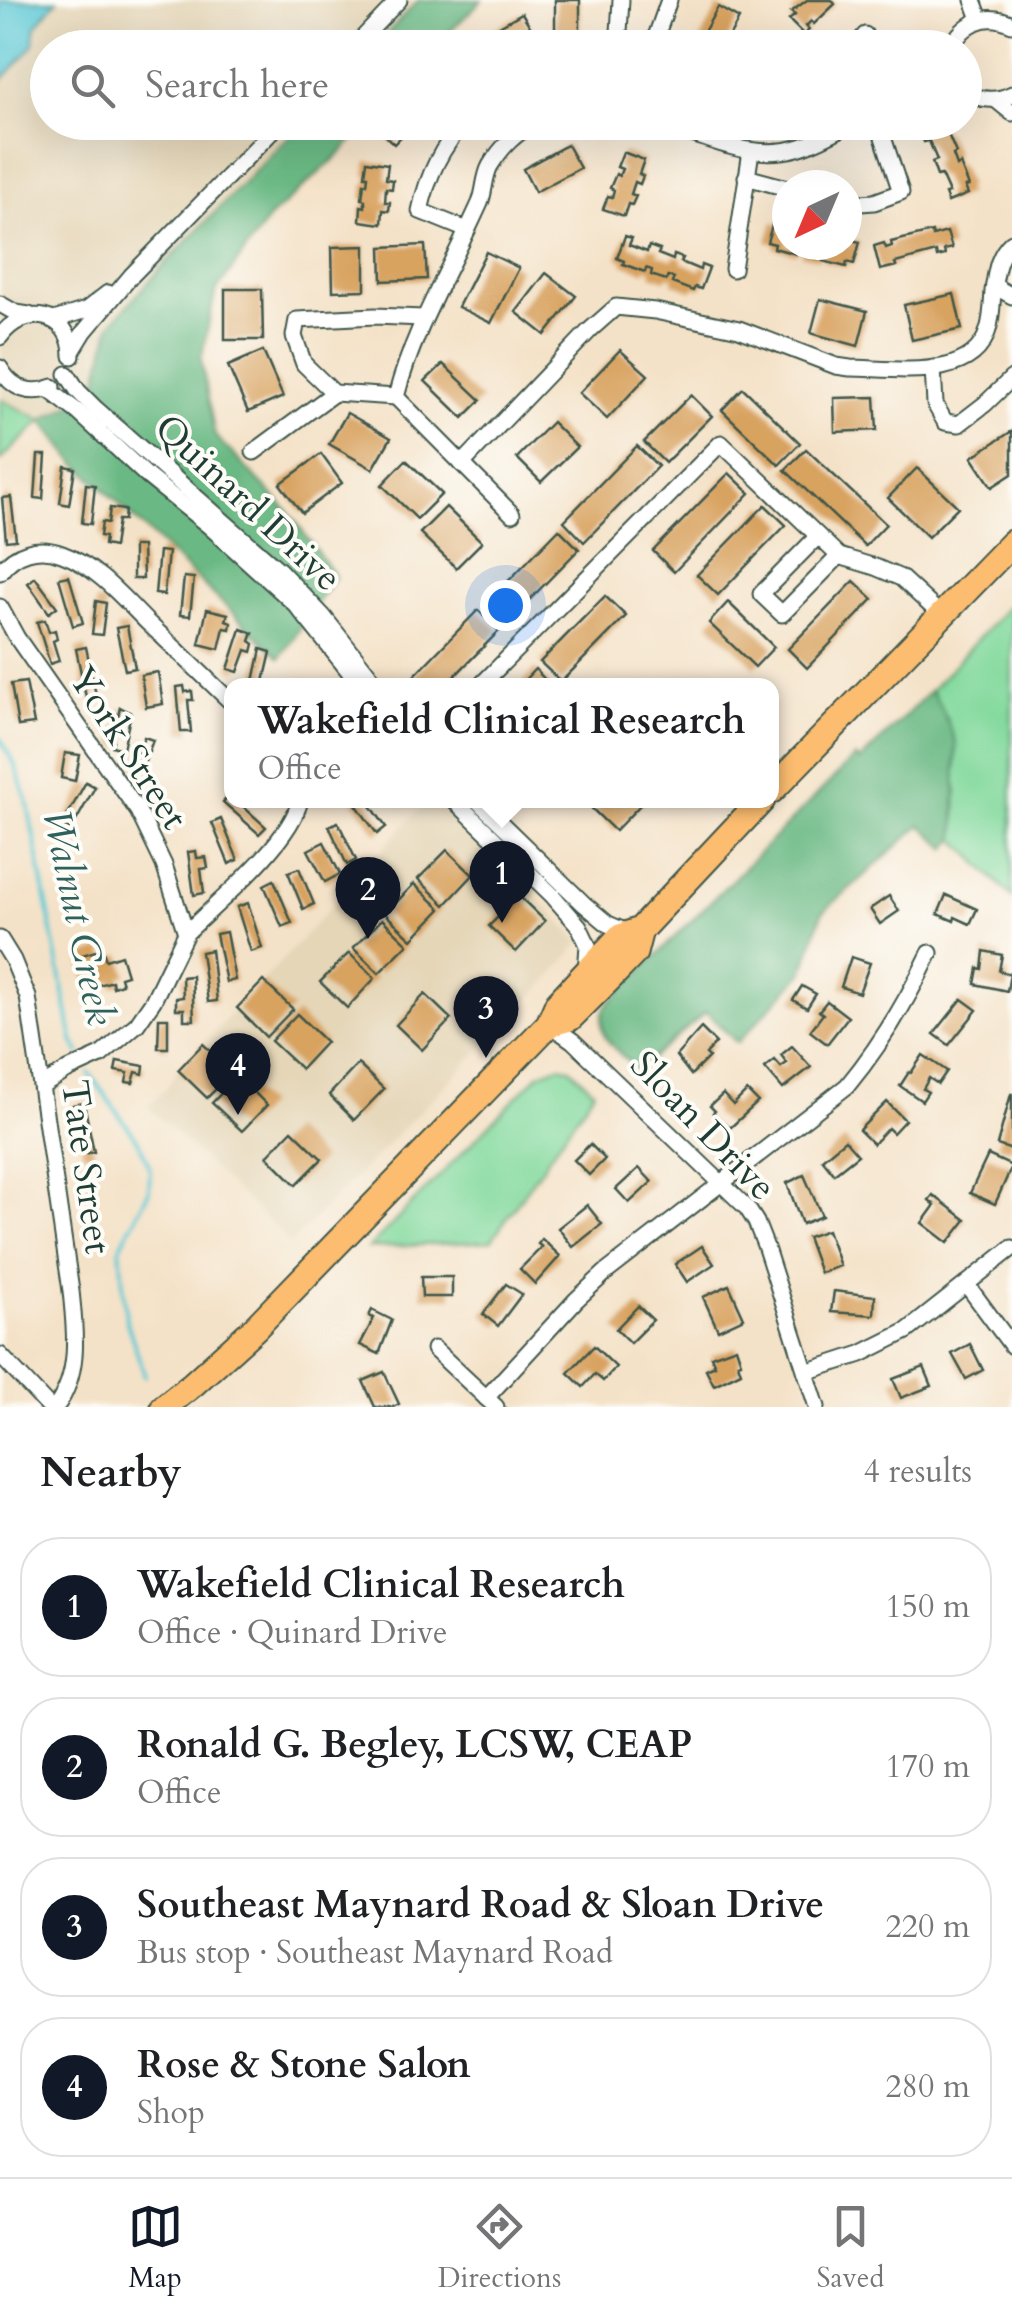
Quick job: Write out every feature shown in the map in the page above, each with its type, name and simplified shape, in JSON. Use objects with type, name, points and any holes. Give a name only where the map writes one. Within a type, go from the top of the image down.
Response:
[{"type":"main road","points":[[779,783],[1012,543]]},
{"type":"main road","points":[[164,1407],[254,1328],[549,1024],[558,1004],[620,936],[635,932],[754,808]]},
{"type":"main road","points":[[549,1024],[570,1018],[609,980],[634,953],[635,932]]},
{"type":"street","points":[[371,30],[400,0]]},
{"type":"street","points":[[619,30],[621,0]]},
{"type":"street","points":[[658,30],[668,0]]},
{"type":"street","points":[[973,0],[980,19]]},
{"type":"street","points":[[963,30],[980,19],[1012,24]]},
{"type":"street","points":[[1004,97],[1012,113]]},
{"type":"street","points":[[48,390],[67,374],[73,350],[84,332],[131,276],[263,140]]},
{"type":"street","points":[[451,140],[426,183],[420,211],[466,230]]},
{"type":"street","points":[[396,397],[423,318],[482,198],[488,170],[508,140]]},
{"type":"street","points":[[712,140],[752,151],[798,148],[815,140]]},
{"type":"street","points":[[862,203],[900,192],[884,140]]},
{"type":"street","points":[[732,269],[752,151]]},
{"type":"street","points":[[746,178],[772,184]]},
{"type":"street","points":[[462,464],[616,306],[740,329],[850,368],[933,368],[960,362],[972,355],[988,331],[998,260],[1012,242]]},
{"type":"street","points":[[54,320],[86,310],[131,276]]},
{"type":"street","points":[[994,286],[1012,296]]},
{"type":"street","points":[[0,304],[16,313],[54,320],[63,328],[73,350]]},
{"type":"street","points":[[0,337],[18,319],[30,316]]},
{"type":"street","points":[[423,318],[297,320],[294,336],[304,364],[334,392],[396,397],[512,514]]},
{"type":"street","name":"Quinard Drive","points":[[0,368],[22,390],[48,390],[78,412],[209,526],[296,606],[354,678]]},
{"type":"street","points":[[933,368],[935,404],[945,422],[958,424],[1012,378]]},
{"type":"street","name":"Quinard Drive","points":[[67,374],[96,409],[280,572],[323,616],[372,678]]},
{"type":"street","points":[[254,452],[334,392]]},
{"type":"street","points":[[488,678],[721,443],[838,556],[901,578],[941,615]]},
{"type":"street","points":[[818,536],[761,594],[782,614],[838,556]]},
{"type":"street","points":[[0,572],[14,558],[36,550],[60,553],[77,561],[122,597],[224,696]]},
{"type":"street","name":"York Street","points":[[0,607],[16,638],[138,810],[164,866],[186,932]]},
{"type":"street","points":[[42,1086],[101,1055],[137,1024],[153,1001],[186,932],[273,847],[290,827],[297,808]]},
{"type":"street","points":[[462,808],[580,926],[588,945],[586,974]]},
{"type":"street","points":[[486,808],[608,924],[635,932]]},
{"type":"street","name":"Tate Street","points":[[0,939],[14,960],[28,997],[74,1322],[74,1367],[69,1384],[53,1407]]},
{"type":"street","points":[[434,1349],[491,1403],[590,1286],[848,1086],[874,1054],[930,953]]},
{"type":"street","name":"Sloan Drive","points":[[549,1024],[573,1041],[747,1208],[756,1222],[816,1407]]},
{"type":"street","points":[[806,1372],[861,1354],[908,1332],[1012,1248]]},
{"type":"street","points":[[967,1285],[1012,1346]]},
{"type":"street","points":[[0,1355],[53,1407]]},
{"type":"shaded area","points":[[0,0],[419,0],[390,30],[30,30],[30,140],[285,140],[111,324],[95,392],[42,420],[0,399]]},
{"type":"shaded area","points":[[421,808],[449,808],[581,942],[291,1243],[148,1107]]},
{"type":"green space","points":[[419,0],[482,0],[451,30],[390,30]]},
{"type":"green space","points":[[285,140],[352,140],[269,218],[215,293],[201,360],[215,436],[288,511],[335,577],[280,658],[73,460],[42,420],[95,392],[111,324]]},
{"type":"green space","points":[[0,399],[42,420],[0,461]]},
{"type":"green space","points":[[1012,602],[1012,897],[955,839],[957,791],[943,711],[931,690]]},
{"type":"green space","points":[[931,690],[956,743],[955,839],[947,849],[921,825],[822,913],[803,973],[737,1043],[706,1012],[638,1070],[605,1036],[605,1007],[855,757],[860,761]]},
{"type":"green space","points":[[558,1066],[570,1068],[594,1091],[491,1241],[369,1248],[540,1073]]},
{"type":"water","points":[[0,0],[57,0],[35,30],[30,30],[30,49],[0,82]]},
{"type":"building","points":[[555,0],[580,0],[580,30],[555,30]]},
{"type":"building","points":[[807,0],[832,0],[835,4],[814,24],[811,21],[806,26],[809,30],[799,30],[789,20],[795,15],[791,12]]},
{"type":"building","points":[[718,7],[739,19],[733,30],[705,30]]},
{"type":"building","points":[[522,13],[532,30],[492,30]]},
{"type":"building","points":[[923,140],[950,140],[957,166],[960,164],[969,186],[965,187],[968,194],[948,202],[945,194],[949,193],[932,162],[937,160],[929,141]]},
{"type":"building","points":[[567,145],[580,168],[535,192],[523,169]]},
{"type":"building","points":[[623,152],[644,160],[640,184],[635,182],[631,194],[636,196],[624,216],[603,209],[608,196],[612,197],[614,190],[610,188],[616,174],[619,176],[622,169],[617,167]]},
{"type":"building","points":[[367,161],[388,164],[386,179],[393,180],[392,189],[386,188],[389,211],[383,210],[382,224],[360,221],[361,206],[365,207],[362,199],[364,183],[367,184]]},
{"type":"building","points":[[932,232],[933,236],[947,232],[952,248],[944,250],[945,255],[937,257],[936,252],[880,270],[874,246],[884,243],[886,248],[892,246],[891,242]]},
{"type":"building","points":[[625,236],[632,238],[629,245],[647,252],[649,246],[673,260],[674,255],[683,258],[681,262],[700,270],[701,265],[709,268],[701,289],[695,287],[693,291],[672,283],[674,278],[668,276],[666,280],[651,275],[652,270],[646,268],[645,272],[623,264],[617,258]]},
{"type":"building","points":[[425,245],[427,279],[382,281],[381,247]]},
{"type":"building","points":[[365,246],[365,290],[333,291],[332,247]]},
{"type":"building","points":[[486,252],[519,268],[491,323],[458,307]]},
{"type":"building","points":[[855,260],[854,264],[847,262],[846,267],[823,261]]},
{"type":"building","points":[[546,273],[576,296],[545,335],[516,312]]},
{"type":"building","points":[[225,289],[262,289],[263,340],[225,340]]},
{"type":"building","points":[[954,294],[962,329],[912,340],[904,305]]},
{"type":"building","points":[[820,299],[867,311],[858,346],[811,333]]},
{"type":"building","points":[[620,350],[648,375],[607,419],[579,393]]},
{"type":"building","points":[[263,351],[283,397],[248,412],[228,366]]},
{"type":"building","points":[[443,364],[481,400],[463,418],[425,381]]},
{"type":"building","points":[[743,388],[800,443],[779,465],[722,410]]},
{"type":"building","points":[[691,395],[712,416],[665,463],[644,442]]},
{"type":"building","points":[[875,397],[877,430],[835,432],[834,398]]},
{"type":"building","points":[[347,413],[391,438],[373,469],[329,444]]},
{"type":"building","points":[[552,422],[577,447],[541,482],[517,458]]},
{"type":"building","points":[[1012,431],[1012,474],[992,487],[972,457]]},
{"type":"building","points":[[637,446],[658,466],[584,542],[564,521]]},
{"type":"building","points":[[806,449],[886,524],[865,546],[785,470]]},
{"type":"building","points":[[321,454],[342,483],[302,513],[280,484]]},
{"type":"building","points":[[38,455],[46,455],[43,499],[35,498]]},
{"type":"building","points":[[406,460],[442,494],[417,519],[382,485]]},
{"type":"building","points":[[65,466],[75,468],[69,505],[60,503]]},
{"type":"building","points":[[917,468],[958,507],[928,537],[888,498]]},
{"type":"building","points":[[729,473],[750,493],[674,572],[653,551]]},
{"type":"building","points":[[86,484],[95,485],[91,524],[82,523]]},
{"type":"building","points":[[11,497],[16,540],[6,541],[2,498]]},
{"type":"building","points":[[765,505],[786,525],[718,595],[697,575]]},
{"type":"building","points":[[446,507],[482,542],[456,568],[420,533]]},
{"type":"building","points":[[110,508],[125,510],[124,520],[118,520],[114,547],[104,545],[105,537],[100,536],[102,522],[108,523]]},
{"type":"building","points":[[559,529],[579,549],[505,625],[485,605]]},
{"type":"building","points":[[133,546],[142,546],[143,579],[133,579]]},
{"type":"building","points":[[159,551],[168,552],[164,595],[155,594]]},
{"type":"building","points":[[69,576],[83,623],[73,626],[59,578]]},
{"type":"building","points":[[35,577],[57,607],[49,613],[28,583]]},
{"type":"building","points":[[184,577],[194,578],[190,616],[180,615]]},
{"type":"building","points":[[854,581],[873,599],[807,668],[788,649]]},
{"type":"building","points":[[605,596],[626,616],[565,678],[557,678],[540,662]]},
{"type":"building","points":[[96,601],[106,603],[102,635],[92,634]]},
{"type":"building","points":[[728,602],[774,647],[755,667],[709,623]]},
{"type":"building","points":[[207,609],[228,614],[226,620],[231,622],[230,629],[224,628],[219,649],[199,644]]},
{"type":"building","points":[[478,610],[499,631],[453,678],[414,676]]},
{"type":"building","points":[[45,620],[49,632],[55,630],[57,639],[53,641],[59,661],[50,664],[37,622]]},
{"type":"building","points":[[127,626],[135,668],[125,670],[116,628]]},
{"type":"building","points":[[241,629],[253,633],[250,641],[254,644],[252,652],[246,650],[238,672],[228,669]]},
{"type":"building","points":[[86,647],[96,695],[86,697],[76,649]]},
{"type":"building","points":[[261,649],[271,652],[265,678],[255,678]]},
{"type":"building","points":[[535,669],[543,678],[527,678]]},
{"type":"building","points":[[158,672],[163,704],[146,707],[141,675]]},
{"type":"building","points":[[26,682],[34,724],[18,726],[11,684]]},
{"type":"building","points":[[184,686],[185,692],[192,691],[193,700],[188,700],[191,732],[181,732],[177,687]]},
{"type":"building","points":[[120,707],[131,713],[123,749],[112,746]]},
{"type":"building","points":[[144,737],[153,740],[142,770],[133,767]]},
{"type":"building","points":[[65,753],[80,755],[75,781],[61,778]]},
{"type":"building","points":[[86,782],[95,787],[71,830],[62,825]]},
{"type":"building","points":[[230,808],[245,808],[266,827],[259,834]]},
{"type":"building","points":[[359,808],[373,808],[386,827],[377,834]]},
{"type":"building","points":[[591,808],[637,808],[615,831]]},
{"type":"building","points":[[221,819],[238,860],[229,864],[212,823]]},
{"type":"building","points":[[338,822],[356,860],[347,865],[329,826]]},
{"type":"building","points":[[324,842],[340,874],[325,882],[308,850]]},
{"type":"building","points":[[447,850],[473,875],[445,905],[418,879]]},
{"type":"building","points":[[196,851],[197,858],[206,857],[208,868],[201,869],[204,893],[194,895],[188,852]]},
{"type":"building","points":[[299,868],[314,904],[303,909],[288,872]]},
{"type":"building","points":[[274,880],[292,923],[282,927],[264,885]]},
{"type":"building","points":[[414,884],[441,909],[412,939],[385,914]]},
{"type":"building","points":[[946,895],[977,909],[970,924],[938,914]]},
{"type":"building","points":[[519,896],[545,921],[516,952],[489,926]]},
{"type":"building","points":[[889,896],[899,911],[880,924],[870,909]]},
{"type":"building","points":[[248,903],[262,948],[251,952],[237,907]]},
{"type":"building","points":[[382,919],[408,944],[379,973],[353,948]]},
{"type":"building","points":[[226,932],[235,980],[226,982],[216,934]]},
{"type":"building","points":[[102,949],[106,960],[121,955],[127,975],[120,977],[122,984],[113,987],[112,981],[89,988],[79,956]]},
{"type":"building","points":[[211,950],[217,1001],[208,1002],[201,952]]},
{"type":"building","points":[[984,951],[1002,955],[999,971],[1010,974],[1007,991],[975,984]]},
{"type":"building","points":[[349,953],[375,978],[347,1008],[320,982]]},
{"type":"building","points":[[851,957],[870,963],[859,993],[841,987]]},
{"type":"building","points":[[192,976],[194,1020],[184,1020],[184,1009],[176,1009],[176,998],[183,997],[182,977]]},
{"type":"building","points":[[263,981],[293,1009],[266,1037],[237,1008]]},
{"type":"building","points":[[802,986],[816,994],[807,1008],[793,1000]]},
{"type":"building","points":[[425,994],[451,1019],[422,1050],[396,1025]]},
{"type":"building","points":[[962,999],[977,1010],[949,1045],[934,1034]]},
{"type":"building","points":[[827,1001],[848,1017],[827,1044],[810,1031]]},
{"type":"building","points":[[297,1014],[326,1042],[301,1069],[271,1041]]},
{"type":"building","points":[[159,1018],[168,1018],[168,1048],[158,1048]]},
{"type":"building","points":[[701,1028],[716,1043],[706,1054],[709,1057],[691,1075],[676,1056]]},
{"type":"building","points":[[203,1044],[233,1072],[207,1098],[178,1070]]},
{"type":"building","points":[[792,1046],[811,1067],[783,1089],[765,1068],[775,1060],[781,1067],[787,1063],[781,1055]]},
{"type":"building","points":[[923,1055],[947,1071],[938,1084],[929,1078],[923,1089],[928,1092],[922,1101],[900,1086]]},
{"type":"building","points":[[117,1061],[144,1066],[143,1074],[136,1072],[133,1083],[126,1082],[128,1073],[115,1071]]},
{"type":"building","points":[[358,1064],[384,1089],[354,1120],[329,1095]]},
{"type":"building","points":[[238,1076],[267,1105],[242,1131],[212,1103]]},
{"type":"building","points":[[747,1091],[758,1102],[730,1128],[710,1106],[723,1094],[733,1105]]},
{"type":"building","points":[[1012,1094],[1012,1150],[997,1145]]},
{"type":"building","points":[[887,1102],[905,1120],[893,1133],[888,1128],[873,1144],[859,1130]]},
{"type":"building","points":[[84,1103],[94,1152],[83,1154],[73,1105]]},
{"type":"building","points":[[292,1130],[322,1159],[296,1185],[267,1156]]},
{"type":"building","points":[[845,1140],[858,1155],[834,1174],[822,1159]]},
{"type":"building","points":[[590,1144],[605,1159],[589,1175],[574,1160]]},
{"type":"building","points":[[988,1155],[1012,1166],[995,1204],[970,1193]]},
{"type":"building","points":[[639,1168],[652,1182],[629,1203],[616,1189]]},
{"type":"building","points":[[804,1175],[822,1216],[802,1224],[787,1183]]},
{"type":"building","points":[[933,1195],[966,1220],[948,1243],[922,1223],[935,1205],[929,1200]]},
{"type":"building","points":[[587,1205],[602,1224],[573,1247],[558,1228]]},
{"type":"building","points":[[827,1230],[840,1266],[820,1273],[807,1237]]},
{"type":"building","points":[[542,1239],[560,1256],[535,1284],[520,1269],[542,1247],[538,1244]]},
{"type":"building","points":[[702,1246],[714,1264],[687,1282],[675,1264]]},
{"type":"building","points":[[421,1277],[452,1277],[452,1297],[422,1297]]},
{"type":"building","points":[[506,1284],[522,1294],[498,1326],[483,1314]]},
{"type":"building","points":[[729,1285],[744,1318],[718,1330],[703,1297]]},
{"type":"building","points":[[834,1291],[875,1296],[874,1315],[831,1312]]},
{"type":"building","points":[[638,1306],[653,1320],[630,1343],[616,1329]]},
{"type":"building","points":[[372,1310],[392,1320],[379,1354],[360,1345],[374,1318],[369,1316]]},
{"type":"building","points":[[970,1344],[983,1370],[966,1379],[952,1354]]},
{"type":"building","points":[[594,1346],[616,1367],[603,1381],[595,1374],[583,1387],[568,1373]]},
{"type":"building","points":[[736,1347],[741,1372],[714,1385],[706,1369],[715,1365],[711,1356]]},
{"type":"building","points":[[924,1367],[932,1386],[901,1398],[893,1379]]},
{"type":"building","points":[[384,1372],[399,1404],[375,1407],[363,1381]]},
{"type":"waterway","name":"Walnut Creek","points":[[0,738],[27,800],[73,1041],[79,1053]]},
{"type":"waterway","name":"Walnut Creek","points":[[89,1073],[139,1142],[150,1168],[149,1191],[120,1248],[126,1320],[145,1376]]},
{"type":"place","name":"Wakefield Clinical Research","points":[[502,923]]},
{"type":"place","name":"Ronald G. Begley, LCSW, CEAP","points":[[368,939]]},
{"type":"place","name":"Southeast Maynard Road & Sloan Drive","points":[[486,1058]]},
{"type":"place","name":"Rose & Stone Salon","points":[[238,1115]]}]
